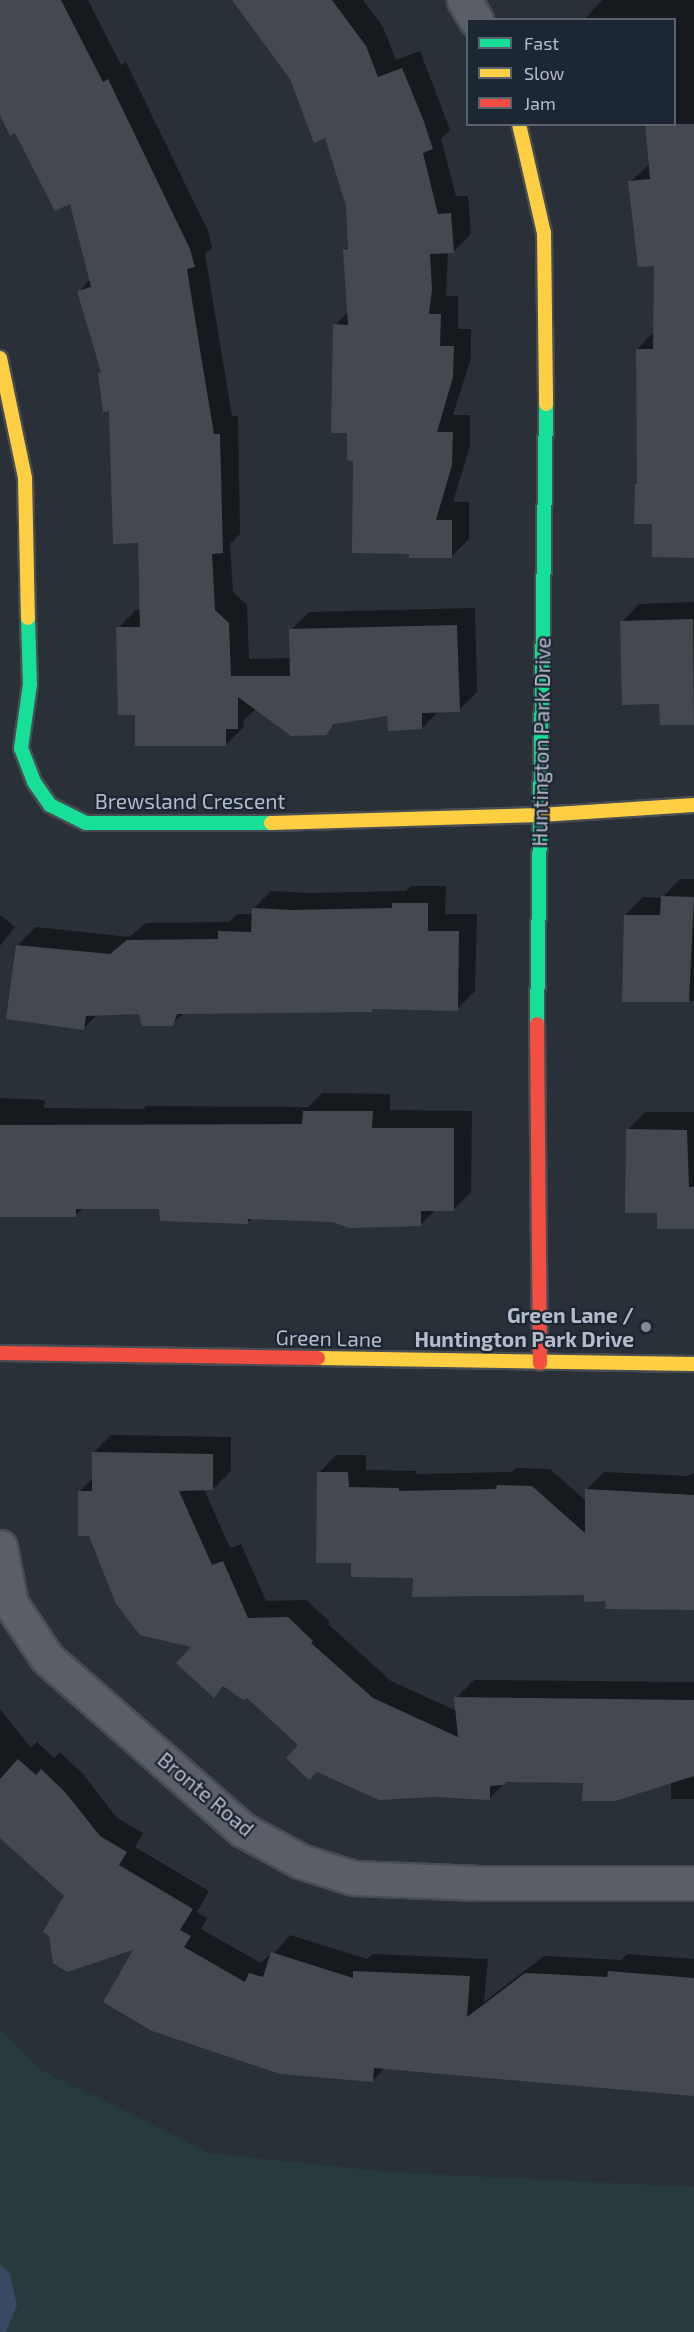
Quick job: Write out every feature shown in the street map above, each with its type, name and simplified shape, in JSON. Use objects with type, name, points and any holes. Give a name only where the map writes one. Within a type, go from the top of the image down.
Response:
[{"type":"street","points":[[464,0],[475,18]]},
{"type":"street","name":"Huntington Park Drive","points":[[519,126],[544,233],[546,391],[537,1025],[540,1363]]},
{"type":"street","name":"Brewsland Crescent","points":[[0,358],[25,478],[30,684],[21,748],[34,782],[50,805],[86,823],[254,824],[540,815],[694,805]]},
{"type":"street","name":"Green Lane","points":[[0,1353],[694,1364]]},
{"type":"street","name":"Bronte Road","points":[[0,1546],[11,1604],[47,1658],[243,1830],[300,1861],[354,1878],[479,1883],[694,1883]]},
{"type":"green space","points":[[0,2030],[39,2069],[209,2153],[389,2172],[694,2187],[694,2332],[0,2332]]},
{"type":"water","points":[[0,2264],[10,2274],[17,2305],[6,2332],[0,2332]]},
{"type":"building","points":[[0,0],[61,0],[103,82],[108,79],[190,249],[195,267],[187,269],[202,362],[214,434],[220,434],[223,553],[212,554],[215,610],[229,623],[231,676],[290,676],[289,629],[457,625],[460,712],[422,713],[422,729],[388,731],[387,716],[334,724],[326,735],[291,736],[238,697],[238,729],[226,729],[226,746],[135,746],[135,715],[118,715],[116,627],[140,627],[138,543],[113,544],[109,411],[103,412],[98,373],[101,372],[77,291],[91,287],[70,204],[55,211],[15,133],[10,136],[0,115]]},
{"type":"building","points":[[232,0],[332,0],[366,46],[378,77],[402,68],[423,119],[433,149],[423,153],[438,214],[451,213],[454,253],[430,254],[432,289],[429,314],[441,314],[440,346],[454,346],[453,377],[437,432],[453,432],[452,465],[436,520],[452,520],[452,558],[409,558],[409,554],[352,553],[353,461],[347,460],[347,433],[331,433],[333,324],[348,325],[343,250],[348,249],[346,206],[325,138],[314,143],[290,79]]},
{"type":"building","points":[[694,124],[694,558],[652,557],[652,524],[634,524],[635,484],[637,484],[636,349],[653,349],[654,266],[638,267],[628,181],[650,179],[645,126]]},
{"type":"building","points":[[693,619],[694,725],[660,725],[659,704],[622,705],[620,621]]},
{"type":"building","points":[[661,896],[694,897],[689,1002],[622,1002],[624,915],[660,915]]},
{"type":"building","points":[[392,903],[428,903],[428,931],[459,931],[458,1011],[372,1009],[372,1012],[177,1014],[173,1026],[142,1026],[139,1014],[86,1016],[84,1030],[6,1019],[16,945],[110,954],[127,940],[218,939],[218,931],[251,932],[252,908],[291,910],[392,908]]},
{"type":"building","points":[[303,1111],[373,1111],[372,1128],[454,1128],[454,1211],[421,1211],[421,1226],[349,1228],[332,1222],[248,1219],[248,1224],[160,1221],[159,1209],[76,1209],[76,1217],[0,1217],[0,1125],[302,1124]]},
{"type":"building","points":[[626,1129],[687,1130],[689,1187],[694,1187],[694,1229],[657,1229],[657,1213],[625,1213]]},
{"type":"building","points":[[92,1452],[213,1454],[213,1490],[179,1491],[212,1565],[223,1561],[248,1618],[288,1617],[313,1641],[311,1643],[373,1698],[458,1737],[454,1697],[694,1700],[694,1776],[615,1801],[582,1801],[583,1783],[505,1782],[505,1785],[490,1786],[490,1800],[433,1797],[379,1800],[317,1772],[309,1780],[286,1758],[298,1745],[247,1698],[243,1700],[223,1686],[214,1698],[176,1663],[191,1647],[140,1635],[116,1604],[89,1536],[78,1536],[78,1491],[92,1491]]},
{"type":"building","points":[[317,1472],[348,1472],[349,1487],[399,1488],[399,1491],[496,1489],[497,1485],[532,1486],[585,1533],[585,1489],[694,1495],[694,1610],[605,1609],[606,1601],[584,1602],[584,1595],[412,1597],[413,1578],[351,1577],[351,1563],[316,1563]]},
{"type":"building","points":[[18,1759],[36,1775],[41,1769],[65,1792],[100,1836],[127,1852],[119,1865],[193,1909],[180,1930],[191,1936],[184,1947],[245,1982],[249,1973],[263,1977],[271,1952],[353,1978],[353,1971],[470,1976],[467,2017],[525,1973],[607,1977],[608,1971],[694,1978],[694,2096],[374,2068],[373,2082],[280,2074],[152,2031],[103,2002],[133,1950],[67,1972],[53,1963],[49,1936],[43,1932],[64,1896],[0,1838],[0,1779]]},
{"type":"traffic: fast","points":[[537,1024],[546,404]]},
{"type":"traffic: fast","points":[[28,618],[30,684],[21,748],[34,782],[50,805],[86,823],[271,823]]},
{"type":"traffic: slow","points":[[519,126],[544,233],[546,404]]},
{"type":"traffic: slow","points":[[0,358],[25,478],[28,618]]},
{"type":"traffic: slow","points":[[271,823],[540,815],[694,805]]},
{"type":"traffic: slow","points":[[318,1358],[694,1364]]},
{"type":"traffic: jam","points":[[537,1024],[540,1363]]},
{"type":"traffic: jam","points":[[0,1353],[318,1358]]},
{"type":"place","name":"Green Lane / Huntington Park Drive","points":[[646,1327]]}]
